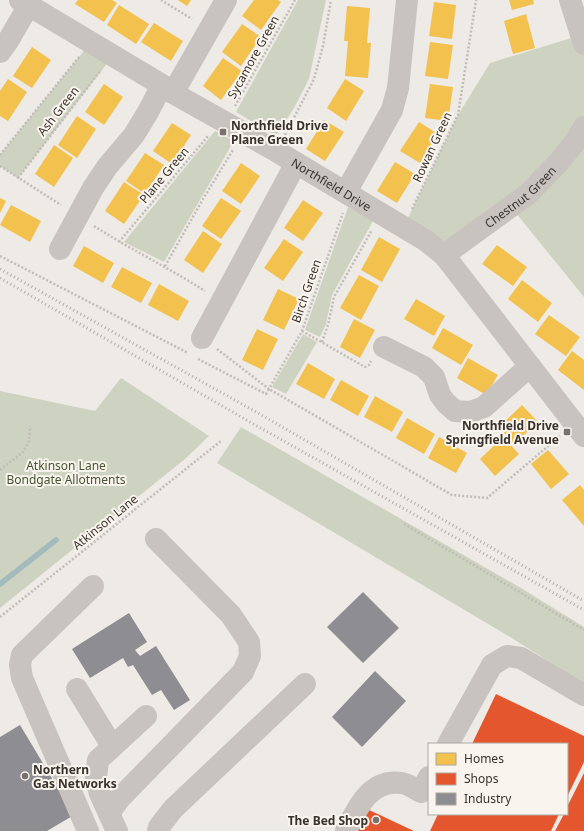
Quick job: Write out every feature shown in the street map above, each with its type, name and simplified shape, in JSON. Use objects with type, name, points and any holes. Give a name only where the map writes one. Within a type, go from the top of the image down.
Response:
[{"type":"street","points":[[60,249],[93,188],[107,167],[134,135],[148,112],[168,89],[209,30],[226,0]]},
{"type":"street","points":[[349,194],[392,110],[398,88],[407,0]]},
{"type":"street","points":[[570,0],[584,44]]},
{"type":"street","points":[[0,52],[8,41],[25,2]]},
{"type":"street","name":"Northfield Drive","points":[[25,2],[168,89],[404,226],[425,240],[444,255],[579,430]]},
{"type":"street","name":"Chestnut Green","points":[[444,255],[528,194],[558,163],[575,142],[584,127]]},
{"type":"street","points":[[196,350],[296,163]]},
{"type":"street","points":[[384,347],[424,367],[434,377],[440,394],[446,403],[455,411],[470,412],[484,407],[530,366]]},
{"type":"street","points":[[113,822],[114,804],[243,672],[250,656],[249,642],[231,615],[156,539]]},
{"type":"street","points":[[88,831],[22,678],[20,665],[22,656],[93,586]]},
{"type":"street","points":[[449,743],[492,665],[507,656],[521,658],[584,695]]},
{"type":"street","points":[[158,831],[159,827],[173,809],[305,684]]},
{"type":"street","points":[[77,689],[112,746]]},
{"type":"street","points":[[113,822],[100,794],[96,778],[98,760],[146,716]]},
{"type":"street","points":[[346,831],[357,808],[369,793],[381,784],[401,783],[421,792],[428,779]]},
{"type":"path","points":[[161,0],[209,30]]},
{"type":"path","name":"Sycamore Green","points":[[230,125],[295,0]]},
{"type":"path","points":[[276,151],[300,109],[314,79],[323,46],[331,0]]},
{"type":"path","name":"Rowan Green","points":[[404,226],[458,115],[476,0]]},
{"type":"path","name":"Ash Green","points":[[0,155],[91,42]]},
{"type":"path","name":"Ash Green","points":[[18,178],[113,56]]},
{"type":"path","points":[[165,266],[203,199],[230,125]]},
{"type":"path","name":"Plane Green","points":[[120,242],[213,130],[230,125]]},
{"type":"path","points":[[0,166],[120,242],[165,266],[221,301]]},
{"type":"path","name":"Birch Green","points":[[269,389],[302,331],[349,194]]},
{"type":"path","points":[[322,342],[328,325],[334,296],[381,213]]},
{"type":"path","points":[[0,256],[196,350],[269,389],[452,495],[487,498],[579,430]]},
{"type":"path","points":[[302,331],[365,367],[369,365],[380,346],[384,347]]},
{"type":"path","points":[[196,350],[266,394],[269,389]]},
{"type":"path","points":[[0,470],[23,452],[29,441],[30,426]]},
{"type":"path","name":"Atkinson Lane","points":[[0,617],[221,441]]},
{"type":"path","points":[[404,524],[584,630]]},
{"type":"green space","points":[[298,0],[326,0],[309,79],[294,108],[276,136],[236,112]]},
{"type":"green space","points":[[584,31],[584,297],[511,207],[444,255],[404,226],[458,115],[490,63],[581,35]]},
{"type":"green space","points":[[91,42],[113,56],[18,178],[0,166],[0,155]]},
{"type":"green space","points":[[215,131],[234,141],[164,262],[124,242]]},
{"type":"green space","points":[[348,207],[373,221],[332,295],[326,324],[320,337],[305,330]]},
{"type":"green space","points":[[303,334],[317,342],[286,394],[272,387]]},
{"type":"green space","name":"Atkinson Lane Bondgate Allotments","points":[[121,378],[209,436],[185,459],[0,608],[0,391],[95,411]]},
{"type":"green space","points":[[241,427],[521,588],[584,627],[584,684],[515,640],[217,463]]},
{"type":"building: Homes","points":[[78,0],[112,0],[117,3],[104,22],[75,4]]},
{"type":"building: Homes","points":[[178,0],[191,0],[187,6]]},
{"type":"building: Homes","points":[[254,0],[278,0],[281,2],[261,30],[242,16]]},
{"type":"building: Homes","points":[[509,0],[533,0],[534,4],[512,10]]},
{"type":"building: Homes","points":[[434,2],[456,5],[452,39],[429,36]]},
{"type":"building: Homes","points":[[119,5],[149,24],[136,44],[107,25]]},
{"type":"building: Homes","points":[[347,6],[370,8],[367,43],[371,43],[368,78],[345,76],[348,41],[344,41]]},
{"type":"building: Homes","points":[[526,14],[535,48],[513,54],[504,21]]},
{"type":"building: Homes","points":[[154,23],[183,41],[171,61],[141,42]]},
{"type":"building: Homes","points":[[242,24],[261,37],[241,66],[222,52]]},
{"type":"building: Homes","points":[[430,42],[453,45],[448,79],[425,76]]},
{"type":"building: Homes","points":[[32,47],[51,60],[32,88],[13,76]]},
{"type":"building: Homes","points":[[223,58],[242,71],[221,100],[203,86]]},
{"type":"building: Homes","points":[[8,79],[27,92],[8,121],[0,116],[0,91]]},
{"type":"building: Homes","points":[[345,79],[364,91],[346,121],[327,108]]},
{"type":"building: Homes","points":[[104,84],[123,97],[104,125],[85,112]]},
{"type":"building: Homes","points":[[430,84],[453,87],[448,121],[425,118]]},
{"type":"building: Homes","points":[[77,116],[96,129],[77,158],[58,145]]},
{"type":"building: Homes","points":[[324,120],[344,132],[325,161],[306,149]]},
{"type":"building: Homes","points":[[419,122],[438,134],[420,163],[400,151]]},
{"type":"building: Homes","points":[[172,123],[191,135],[172,164],[153,151]]},
{"type":"building: Homes","points":[[54,145],[73,158],[54,187],[35,174]]},
{"type":"building: Homes","points":[[145,153],[164,165],[145,194],[126,181]]},
{"type":"building: Homes","points":[[395,162],[415,174],[397,203],[377,191]]},
{"type":"building: Homes","points":[[241,163],[260,176],[241,204],[222,191]]},
{"type":"building: Homes","points":[[124,182],[144,195],[124,224],[105,211]]},
{"type":"building: Homes","points":[[0,198],[6,201],[0,213]]},
{"type":"building: Homes","points":[[221,198],[241,211],[221,239],[202,226]]},
{"type":"building: Homes","points":[[303,200],[323,213],[303,241],[284,228]]},
{"type":"building: Homes","points":[[11,205],[41,221],[30,242],[0,225]]},
{"type":"building: Homes","points":[[203,231],[222,244],[203,273],[184,260]]},
{"type":"building: Homes","points":[[379,237],[400,249],[382,282],[361,270]]},
{"type":"building: Homes","points":[[284,239],[303,252],[283,281],[264,268]]},
{"type":"building: Homes","points":[[497,245],[527,267],[513,286],[482,264]]},
{"type":"building: Homes","points":[[84,246],[114,263],[103,283],[73,266]]},
{"type":"building: Homes","points":[[122,267],[152,283],[141,303],[111,287]]},
{"type":"building: Homes","points":[[359,275],[379,286],[361,320],[340,308]]},
{"type":"building: Homes","points":[[522,280],[552,303],[538,322],[508,299]]},
{"type":"building: Homes","points":[[159,284],[189,301],[178,321],[148,305]]},
{"type":"building: Homes","points":[[278,289],[299,299],[284,330],[263,320]]},
{"type":"building: Homes","points":[[416,299],[445,316],[434,336],[404,319]]},
{"type":"building: Homes","points":[[549,315],[580,337],[566,356],[535,334]]},
{"type":"building: Homes","points":[[354,319],[375,330],[360,358],[340,347]]},
{"type":"building: Homes","points":[[443,328],[473,345],[461,365],[432,348]]},
{"type":"building: Homes","points":[[257,329],[278,339],[263,370],[242,360]]},
{"type":"building: Homes","points":[[572,351],[584,360],[584,390],[558,370]]},
{"type":"building: Homes","points":[[468,358],[498,375],[486,395],[457,378]]},
{"type":"building: Homes","points":[[308,363],[335,379],[324,399],[296,384]]},
{"type":"building: Homes","points":[[341,380],[369,396],[358,416],[330,400]]},
{"type":"building: Homes","points":[[375,396],[403,412],[392,432],[364,417]]},
{"type":"building: Homes","points":[[522,405],[538,422],[514,444],[499,427]]},
{"type":"building: Homes","points":[[407,418],[435,434],[424,454],[396,438]]},
{"type":"building: Homes","points":[[439,437],[467,453],[456,473],[428,458]]},
{"type":"building: Homes","points":[[503,437],[519,454],[495,476],[480,459]]},
{"type":"building: Homes","points":[[548,450],[569,474],[551,489],[531,464]]},
{"type":"building: Homes","points":[[580,485],[584,490],[584,526],[562,500]]},
{"type":"building: Shops","points":[[496,694],[584,736],[584,762],[568,795],[568,743],[472,743]]},
{"type":"building: Shops","points":[[584,773],[584,831],[555,831],[563,815],[568,815],[568,805]]},
{"type":"building: Shops","name":"The Bed Shop","points":[[367,809],[414,831],[357,831]]},
{"type":"building: Shops","points":[[438,815],[559,815],[551,831],[430,831]]},
{"type":"building: Industry","points":[[363,592],[399,628],[363,663],[327,627]]},
{"type":"building: Industry","points":[[129,613],[147,642],[135,650],[140,656],[156,646],[190,700],[174,710],[161,690],[152,695],[133,665],[128,667],[123,658],[90,678],[72,649]]},
{"type":"building: Industry","points":[[375,671],[406,701],[362,747],[332,717]]},
{"type":"building: Industry","name":"Northern Gas Networks","points":[[20,725],[74,815],[47,831],[0,831],[0,737]]},
{"type":"waterway","points":[[0,584],[56,540]]},
{"type":"railway","points":[[0,269],[258,413],[584,601]]},
{"type":"railway","points":[[0,278],[257,426],[584,610]]},
{"type":"place","name":"Northfield Drive Plane Green","points":[[223,132]]},
{"type":"place","name":"Northfield Drive Springfield Avenue","points":[[567,432]]},
{"type":"place","name":"Northern Gas Networks","points":[[25,776]]},
{"type":"place","name":"The Bed Shop","points":[[376,820]]}]
